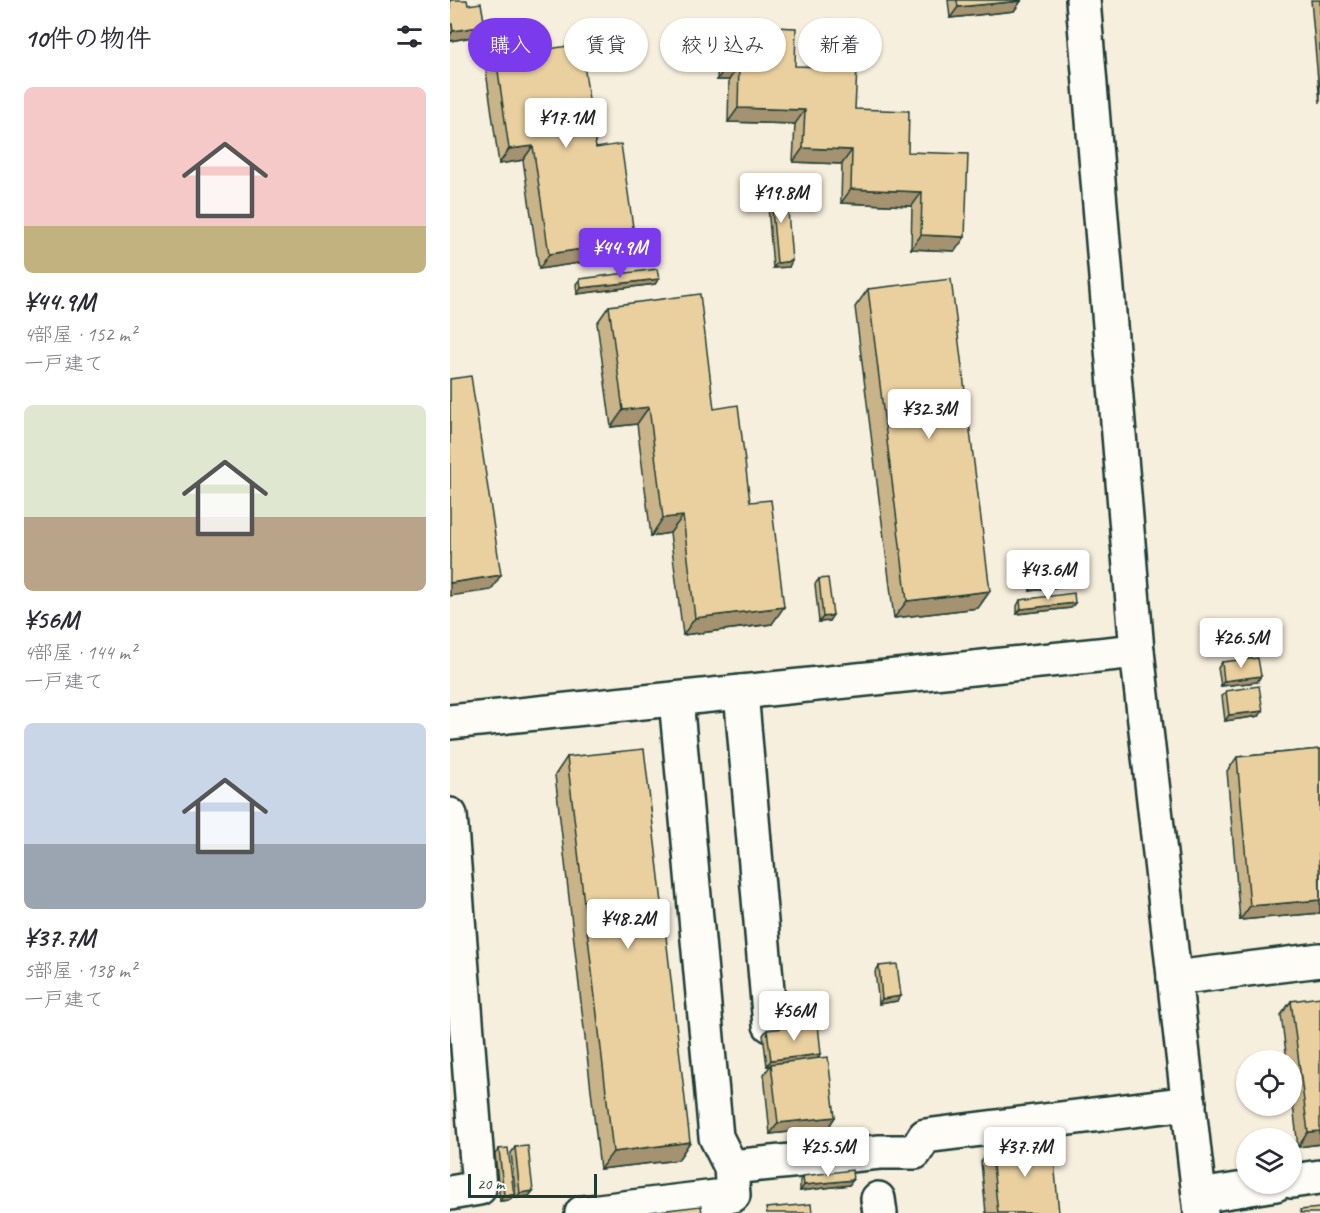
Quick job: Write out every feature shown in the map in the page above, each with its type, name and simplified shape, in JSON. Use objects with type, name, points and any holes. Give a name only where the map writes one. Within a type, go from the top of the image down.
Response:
[{"type":"street","points":[[1083,0],[1137,651],[1200,1204],[1238,1194]]},
{"type":"street","points":[[450,722],[1137,651]]},
{"type":"street","points":[[741,692],[770,1025]]},
{"type":"street","points":[[582,1213],[733,1196],[731,1167],[716,1137],[676,699]]},
{"type":"street","points":[[450,815],[479,1188],[450,1193]]},
{"type":"street","points":[[1174,978],[1320,960]]},
{"type":"street","points":[[731,1167],[880,1152],[915,1152],[925,1136],[1189,1103]]},
{"type":"street","points":[[1302,1180],[1320,1177]]},
{"type":"building","points":[[450,0],[467,0],[468,5],[481,3],[484,18],[468,18],[468,29],[453,31],[452,24],[450,24]]},
{"type":"building","points":[[957,0],[1021,0],[1021,1],[958,7]]},
{"type":"building","points":[[786,28],[796,28],[795,66],[798,66],[798,72],[857,72],[855,109],[909,111],[908,152],[968,154],[965,237],[921,235],[922,192],[851,189],[852,150],[803,148],[805,110],[738,108],[739,72],[786,72]]},
{"type":"building","points":[[564,47],[564,72],[585,72],[596,148],[621,144],[635,241],[549,254],[533,146],[509,149],[498,72],[552,72],[552,48]]},
{"type":"building","points":[[786,186],[792,261],[777,263],[770,187]]},
{"type":"building","points":[[657,269],[659,279],[581,288],[580,279]]},
{"type":"building","points":[[951,279],[990,591],[907,601],[868,289]]},
{"type":"building","points":[[700,294],[714,409],[738,405],[750,502],[771,500],[784,607],[695,618],[683,516],[663,518],[649,407],[623,410],[609,306]]},
{"type":"building","points":[[471,376],[501,575],[450,583],[450,379]]},
{"type":"building","points":[[1082,570],[1083,579],[1033,585],[1032,576]]},
{"type":"building","points":[[828,578],[833,615],[823,617],[819,579]]},
{"type":"building","points":[[1074,593],[1075,603],[1021,609],[1020,600]]},
{"type":"building","points":[[1258,658],[1261,676],[1224,681],[1222,662]]},
{"type":"building","points":[[1259,686],[1263,711],[1229,715],[1226,691]]},
{"type":"building","points":[[644,749],[690,1142],[613,1152],[567,757]]},
{"type":"building","points":[[1320,749],[1320,900],[1250,906],[1237,757]]},
{"type":"building","points":[[897,964],[901,996],[882,999],[879,966]]},
{"type":"building","points":[[1320,997],[1320,1131],[1308,1132],[1302,1086],[1302,1050],[1297,1050],[1291,1001]]},
{"type":"building","points":[[818,1024],[821,1054],[771,1060],[767,1030]]},
{"type":"building","points":[[828,1057],[835,1117],[778,1123],[771,1064]]},
{"type":"building","points":[[1052,1141],[1059,1213],[998,1213],[991,1147]]},
{"type":"building","points":[[528,1146],[533,1191],[520,1193],[515,1147]]},
{"type":"building","points":[[508,1148],[514,1195],[504,1195],[499,1149]]},
{"type":"building","points":[[852,1170],[853,1180],[804,1185],[803,1176]]},
{"type":"building","points":[[811,1204],[812,1213],[767,1213],[766,1208]]},
{"type":"building","points":[[701,1206],[702,1213],[650,1213],[650,1212]]},
{"type":"building","points":[[1320,1208],[1320,1213],[1301,1213],[1300,1210]]}]
